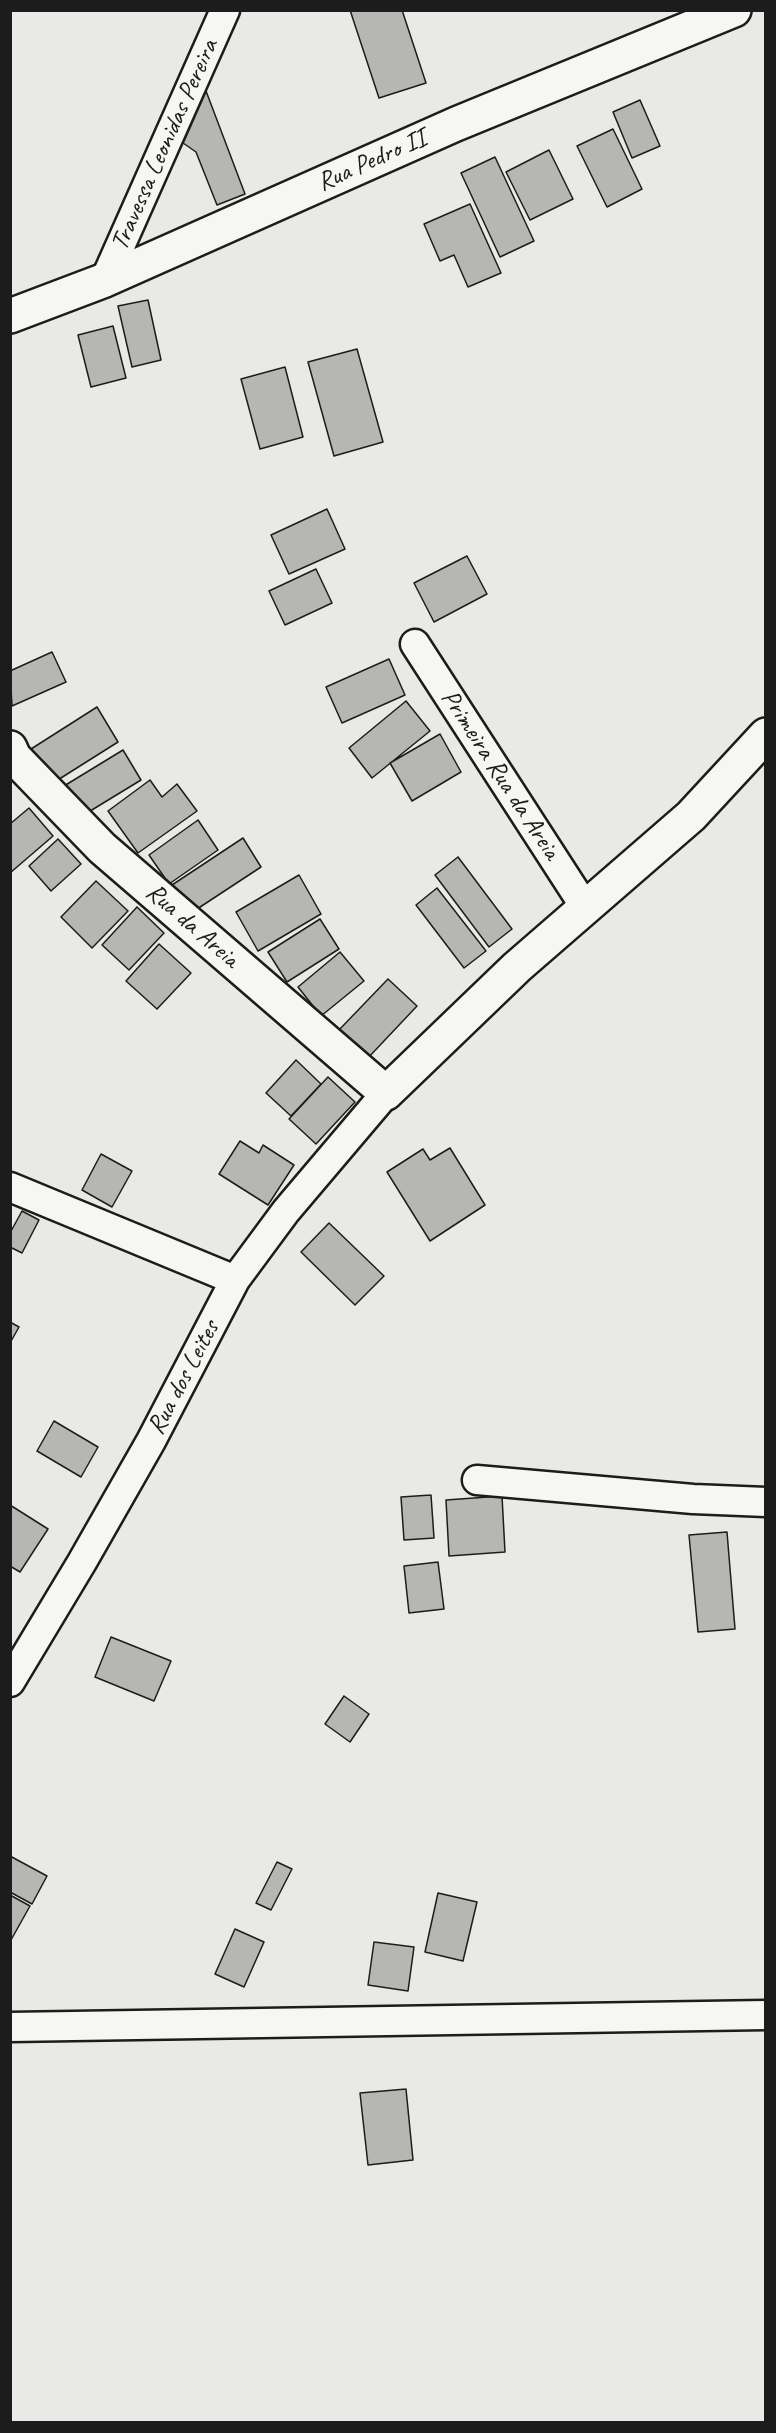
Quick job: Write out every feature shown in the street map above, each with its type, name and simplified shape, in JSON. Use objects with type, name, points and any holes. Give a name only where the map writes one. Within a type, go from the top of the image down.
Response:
[{"type":"street","name":"Travessa Leonidas Pereira","points":[[105,280],[225,10]]},
{"type":"street","name":"Rua Pedro II","points":[[10,316],[105,280],[456,124],[734,10]]},
{"type":"street","name":"Primeira Rua da Areia","points":[[415,644],[585,907]]},
{"type":"street","points":[[386,1093],[517,967],[691,816],[765,735]]},
{"type":"street","name":"Rua da Areia","points":[[12,755],[102,848],[386,1093]]},
{"type":"street","name":"Rua dos Leites","points":[[10,1682],[151,1440],[235,1280],[286,1211],[386,1093]]},
{"type":"street","points":[[10,1187],[235,1280]]},
{"type":"street","points":[[477,1480],[765,1502]]},
{"type":"street","points":[[10,2027],[765,2015]]},
{"type":"building","points":[[350,10],[402,10],[426,83],[379,98]]},
{"type":"building","points":[[206,91],[245,194],[217,205],[196,152],[183,143]]},
{"type":"building","points":[[640,100],[660,146],[632,158],[613,112]]},
{"type":"building","points":[[613,129],[642,189],[607,207],[577,146]]},
{"type":"building","points":[[549,150],[573,199],[530,220],[506,172]]},
{"type":"building","points":[[495,157],[534,241],[500,257],[461,173]]},
{"type":"building","points":[[470,204],[501,273],[468,287],[454,255],[440,261],[424,224]]},
{"type":"building","points":[[148,300],[161,360],[132,367],[118,306]]},
{"type":"building","points":[[113,326],[126,378],[91,387],[78,335]]},
{"type":"building","points":[[357,349],[383,442],[334,456],[308,362]]},
{"type":"building","points":[[285,367],[303,437],[260,449],[241,379]]},
{"type":"building","points":[[327,509],[345,549],[289,574],[271,535]]},
{"type":"building","points":[[467,556],[487,594],[434,622],[414,583]]},
{"type":"building","points":[[316,569],[332,603],[285,625],[269,591]]},
{"type":"building","points":[[52,652],[66,682],[12,706],[10,671]]},
{"type":"building","points":[[389,659],[405,695],[342,723],[326,687]]},
{"type":"building","points":[[406,701],[430,731],[372,778],[349,748]]},
{"type":"building","points":[[97,707],[118,742],[53,783],[31,749]]},
{"type":"building","points":[[440,734],[461,772],[412,801],[390,763]]},
{"type":"building","points":[[123,750],[141,780],[82,816],[64,786]]},
{"type":"building","points":[[150,780],[162,797],[177,784],[197,811],[138,853],[108,811]]},
{"type":"building","points":[[29,808],[53,836],[10,873],[10,824]]},
{"type":"building","points":[[198,820],[218,850],[169,884],[149,855]]},
{"type":"building","points":[[243,838],[261,867],[191,913],[172,885]]},
{"type":"building","points":[[58,839],[81,864],[51,891],[29,866]]},
{"type":"building","points":[[458,857],[512,929],[489,947],[435,875]]},
{"type":"building","points":[[299,875],[321,914],[258,951],[236,912]]},
{"type":"building","points":[[96,881],[128,911],[92,948],[61,917]]},
{"type":"building","points":[[437,888],[486,951],[464,968],[416,905]]},
{"type":"building","points":[[137,907],[164,933],[129,970],[102,945]]},
{"type":"building","points":[[320,919],[339,949],[287,982],[268,952]]},
{"type":"building","points":[[159,944],[191,973],[157,1009],[126,981]]},
{"type":"building","points":[[340,952],[364,981],[321,1016],[298,987]]},
{"type":"building","points":[[388,979],[417,1006],[367,1059],[338,1031]]},
{"type":"building","points":[[296,1060],[321,1084],[291,1116],[266,1093]]},
{"type":"building","points":[[328,1077],[355,1102],[316,1144],[289,1119]]},
{"type":"building","points":[[240,1141],[259,1153],[263,1145],[294,1165],[268,1205],[219,1174]]},
{"type":"building","points":[[450,1148],[485,1205],[430,1241],[387,1172],[423,1149],[430,1160]]},
{"type":"building","points":[[101,1154],[132,1171],[112,1207],[82,1190]]},
{"type":"building","points":[[22,1211],[39,1220],[22,1253],[10,1247],[10,1233]]},
{"type":"building","points":[[329,1223],[384,1276],[355,1305],[301,1252]]},
{"type":"building","points":[[10,1322],[19,1327],[10,1343]]},
{"type":"building","points":[[54,1421],[98,1447],[81,1477],[37,1451]]},
{"type":"building","points":[[431,1495],[434,1538],[404,1540],[401,1497]]},
{"type":"building","points":[[502,1496],[505,1552],[449,1556],[446,1500]]},
{"type":"building","points":[[10,1505],[48,1529],[20,1572],[10,1566]]},
{"type":"building","points":[[727,1532],[735,1629],[698,1632],[689,1535]]},
{"type":"building","points":[[438,1562],[444,1609],[409,1613],[404,1566]]},
{"type":"building","points":[[111,1637],[171,1661],[154,1701],[95,1677]]},
{"type":"building","points":[[344,1696],[369,1714],[350,1742],[325,1724]]},
{"type":"building","points":[[10,1856],[47,1876],[32,1904],[10,1892]]},
{"type":"building","points":[[277,1862],[292,1869],[271,1910],[256,1903]]},
{"type":"building","points":[[438,1893],[477,1902],[463,1961],[425,1952]]},
{"type":"building","points":[[10,1895],[30,1906],[11,1940],[10,1940]]},
{"type":"building","points":[[235,1929],[264,1942],[244,1987],[215,1974]]},
{"type":"building","points":[[374,1942],[414,1947],[408,1991],[368,1985]]},
{"type":"building","points":[[406,2089],[413,2160],[368,2165],[360,2093]]}]
